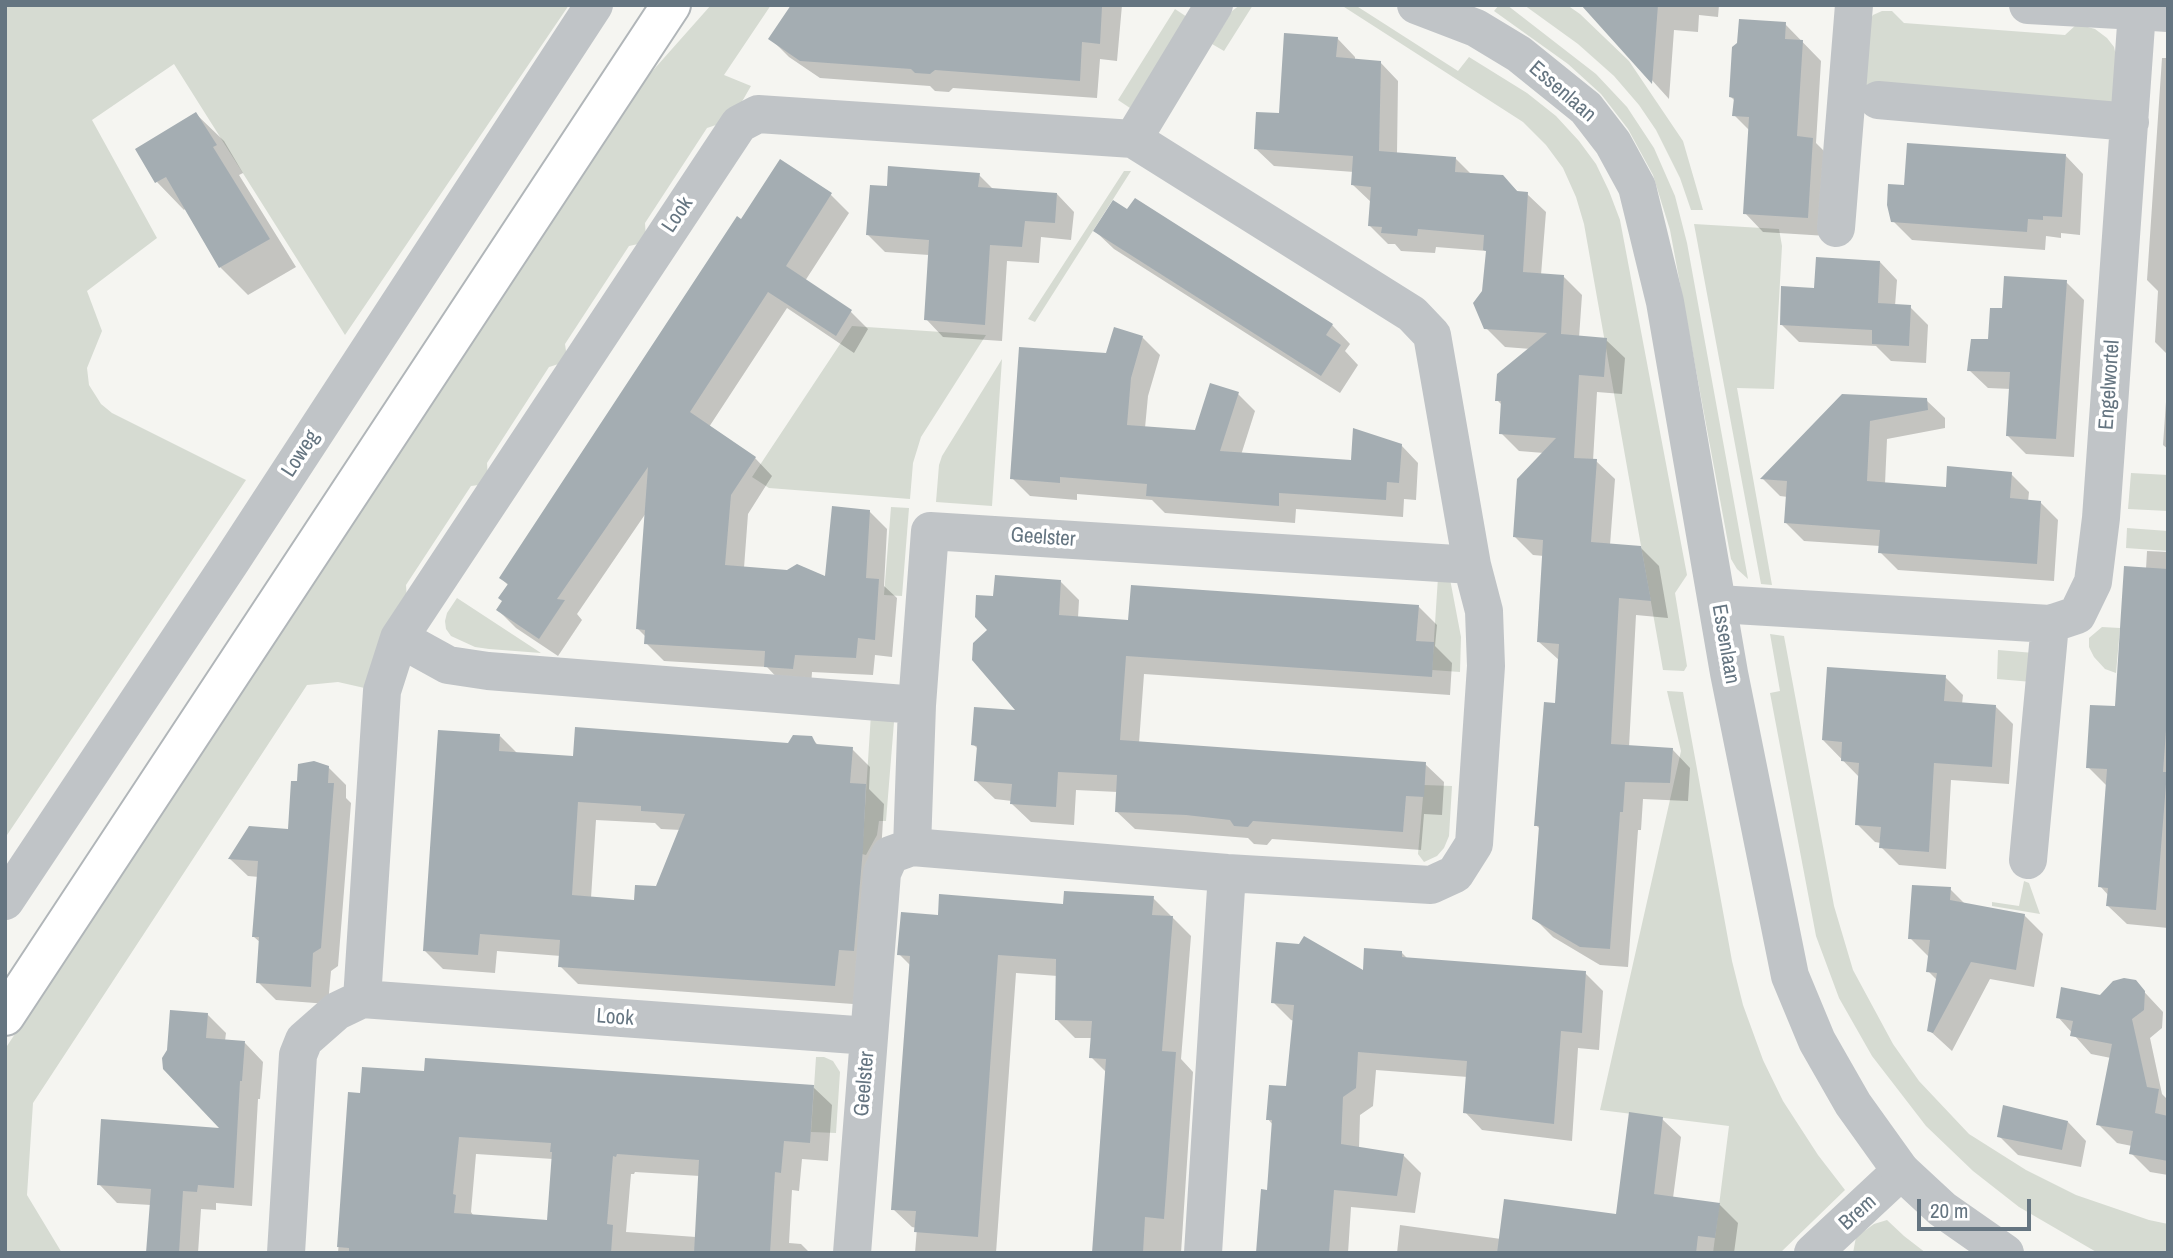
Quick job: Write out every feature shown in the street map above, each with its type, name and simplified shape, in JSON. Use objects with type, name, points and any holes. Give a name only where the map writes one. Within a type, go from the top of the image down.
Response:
[{"type":"main road","points":[[5,1016],[671,5]]},
{"type":"street","name":"Loweg","points":[[5,901],[245,540],[594,5]]},
{"type":"street","points":[[912,847],[1227,873],[1431,885],[1455,873],[1474,844],[1486,666],[1484,611],[1472,565],[1432,335],[1412,314],[1133,139],[1214,5]]},
{"type":"street","name":"Essenlaan","points":[[1416,5],[1463,17],[1519,54],[1586,107],[1613,143],[1637,187],[1665,302],[1729,673],[1790,976],[1817,1041],[1853,1104],[1901,1171],[1942,1209],[2005,1253]]},
{"type":"street","points":[[1836,228],[1854,5]]},
{"type":"street","name":"Engelwortel","points":[[1718,604],[2050,624],[2077,615],[2094,582],[2130,122],[2152,12],[2028,5]]},
{"type":"street","points":[[1878,100],[2130,122]]},
{"type":"street","name":"Look","points":[[869,1036],[362,999],[382,691],[399,638],[739,124],[758,114],[1133,139]]},
{"type":"street","name":"Geelster","points":[[852,1253],[882,873],[890,855],[912,847],[917,705],[930,531],[1472,565]]},
{"type":"street","points":[[2028,860],[2050,624]]},
{"type":"street","points":[[399,638],[448,665],[475,669],[917,705]]},
{"type":"street","points":[[1203,1253],[1227,873]]},
{"type":"street","points":[[286,1253],[298,1055],[304,1040],[337,1011],[362,999]]},
{"type":"street","name":"Brem","points":[[1813,1253],[1901,1171]]},
{"type":"shaded area","points":[[5,5],[569,5],[345,335],[174,64],[92,120],[157,238],[87,291],[102,331],[87,368],[89,385],[101,404],[112,413],[246,480],[5,838]]},
{"type":"shaded area","points":[[711,5],[771,5],[724,75],[751,86],[740,105],[722,123],[707,128],[645,223],[646,239],[643,243],[629,246],[565,344],[565,362],[549,367],[487,463],[486,484],[471,486],[406,585],[407,601],[369,689],[338,682],[307,685],[33,1103],[27,1195],[62,1253],[5,1253],[5,1049],[648,76]]},
{"type":"shaded area","points":[[1240,5],[1253,5],[1224,51],[1212,44],[1232,11]]},
{"type":"shaded area","points":[[1341,5],[1355,5],[1458,71],[1469,57],[1527,93],[1556,116],[1596,164],[1620,220],[1687,575],[1675,593],[1687,666],[1684,671],[1663,670],[1584,224],[1563,168],[1546,145],[1523,122]]},
{"type":"shaded area","points":[[1499,5],[1507,5],[1596,74],[1627,107],[1654,148],[1675,196],[1687,243],[1748,579],[1731,559],[1670,230],[1653,175],[1628,129],[1601,94],[1568,64],[1494,11]]},
{"type":"shaded area","points":[[1524,5],[1567,5],[1629,61],[1683,141],[1703,210],[1691,210],[1680,178],[1656,130],[1614,76],[1578,44]]},
{"type":"shaded area","points":[[1175,9],[1187,17],[1130,108],[1118,100]]},
{"type":"shaded area","points":[[1892,11],[1904,23],[2065,35],[2077,24],[2095,29],[2114,47],[2117,60],[2112,104],[1861,92],[1866,25],[1873,15]]},
{"type":"shaded area","points":[[1124,171],[1131,171],[1035,322],[1028,319]]},
{"type":"shaded area","points":[[1694,224],[1779,229],[1782,246],[1774,389],[1737,388],[1772,585],[1761,584]]},
{"type":"shaded area","points":[[852,326],[986,335],[921,437],[913,463],[910,499],[769,488],[752,477]]},
{"type":"shaded area","points":[[1002,359],[992,506],[936,502],[942,456]]},
{"type":"shaded area","points":[[2131,473],[2168,475],[2168,511],[2128,509]]},
{"type":"shaded area","points":[[891,507],[909,508],[902,596],[884,595]]},
{"type":"shaded area","points":[[2127,528],[2168,531],[2168,551],[2126,548]]},
{"type":"shaded area","points":[[1438,577],[1450,579],[1461,637],[1460,672],[1432,670]]},
{"type":"shaded area","points":[[457,598],[541,653],[475,647],[451,636],[445,621]]},
{"type":"shaded area","points":[[2102,627],[2120,628],[2116,673],[2105,669],[2089,647],[2089,638]]},
{"type":"shaded area","points":[[1770,634],[1784,636],[1834,906],[1853,970],[1893,1044],[1919,1081],[1969,1134],[2026,1170],[2076,1195],[2168,1224],[2168,1253],[2098,1253],[2019,1207],[1973,1171],[1926,1126],[1872,1056],[1839,998],[1816,936],[1770,693],[1780,691]]},
{"type":"shaded area","points":[[1998,650],[2034,653],[2032,682],[1997,679]]},
{"type":"shaded area","points":[[1667,691],[1683,692],[1732,961],[1743,1005],[1763,1060],[1783,1101],[1818,1155],[1845,1190],[1780,1253],[1713,1253],[1729,1126],[1600,1110],[1681,751]]},
{"type":"shaded area","points":[[871,714],[894,722],[886,821],[879,821],[877,835],[866,855],[862,854]]},
{"type":"shaded area","points":[[1424,785],[1452,786],[1449,836],[1437,856],[1424,862],[1418,854]]},
{"type":"shaded area","points":[[2024,881],[2029,883],[2040,914],[1992,906],[1992,902],[2019,906]]},
{"type":"shaded area","points":[[816,1057],[833,1061],[840,1072],[836,1133],[811,1132]]},
{"type":"shaded area","points":[[1887,1220],[1926,1253],[1853,1253],[1856,1237],[1874,1224]]},
{"type":"building","points":[[791,5],[1102,7],[1100,44],[1082,42],[1080,81],[935,70],[930,74],[915,73],[911,69],[800,61],[768,39]]},
{"type":"building","points":[[1581,5],[1658,5],[1652,84]]},
{"type":"building","points":[[1739,19],[1786,22],[1785,39],[1803,40],[1797,136],[1813,138],[1808,218],[1743,214],[1749,117],[1732,116],[1734,98],[1729,97],[1732,47],[1737,43]]},
{"type":"building","points":[[1284,33],[1338,37],[1336,57],[1381,61],[1379,151],[1456,157],[1455,172],[1503,175],[1517,191],[1528,192],[1523,272],[1564,275],[1561,334],[1607,338],[1604,377],[1579,375],[1574,458],[1597,459],[1591,542],[1641,546],[1651,601],[1619,598],[1611,744],[1673,748],[1670,783],[1625,782],[1623,812],[1620,812],[1610,949],[1580,947],[1532,919],[1539,826],[1534,826],[1544,702],[1555,703],[1559,644],[1537,642],[1543,540],[1513,537],[1517,479],[1556,438],[1499,434],[1501,401],[1495,401],[1497,374],[1547,333],[1484,329],[1473,303],[1482,291],[1486,251],[1483,250],[1484,235],[1418,229],[1417,236],[1381,233],[1382,227],[1368,226],[1371,187],[1351,185],[1353,156],[1254,149],[1256,112],[1279,113]]},
{"type":"building","points":[[196,112],[217,145],[213,147],[270,239],[219,268],[166,177],[155,183],[135,149]]},
{"type":"building","points":[[1907,143],[2066,154],[2062,217],[2043,216],[2043,220],[2028,219],[2027,232],[1891,222],[1887,205],[1888,184],[1904,185]]},
{"type":"building","points":[[780,159],[832,193],[786,266],[852,310],[836,336],[768,292],[690,412],[756,457],[731,495],[725,565],[787,570],[797,564],[825,576],[832,506],[870,510],[866,578],[879,579],[875,640],[858,638],[856,658],[795,655],[793,669],[764,667],[765,651],[644,644],[645,630],[636,629],[648,467],[557,599],[565,600],[539,639],[496,610],[502,601],[498,598],[508,584],[499,578],[737,216],[741,219]]},
{"type":"building","points":[[888,166],[980,173],[978,187],[1057,193],[1055,223],[1025,221],[1022,247],[990,245],[985,325],[924,320],[929,240],[866,235],[870,185],[887,186]]},
{"type":"building","points":[[1135,198],[1333,324],[1326,335],[1341,345],[1321,376],[1093,231],[1113,200],[1127,209]]},
{"type":"building","points":[[1816,257],[1880,261],[1878,303],[1911,305],[1909,346],[1872,344],[1872,330],[1780,325],[1781,286],[1814,288]]},
{"type":"building","points":[[2004,276],[2067,280],[2056,439],[2006,436],[2010,372],[1967,371],[1971,339],[1988,339],[1990,308],[2002,308]]},
{"type":"building","points":[[1114,327],[1143,336],[1131,378],[1127,425],[1195,430],[1210,383],[1239,392],[1220,451],[1351,460],[1353,428],[1402,444],[1399,483],[1387,482],[1386,500],[1279,493],[1279,506],[1146,496],[1147,484],[1060,477],[1060,483],[1010,479],[1019,347],[1106,353]]},
{"type":"building","points":[[1842,394],[1927,398],[1928,410],[1870,421],[1867,481],[1946,487],[1947,466],[2012,472],[2010,498],[2041,501],[2037,564],[1878,553],[1880,530],[1784,523],[1787,481],[1760,479]]},
{"type":"building","points":[[2124,566],[2168,569],[2168,703],[2163,772],[2167,772],[2156,910],[2106,906],[2108,888],[2098,887],[2107,769],[2086,768],[2090,705],[2115,706]]},
{"type":"building","points":[[995,575],[1061,580],[1059,615],[1128,620],[1131,585],[1419,605],[1416,641],[1434,642],[1432,677],[1126,656],[1120,740],[1426,762],[1424,797],[1406,796],[1403,832],[1253,821],[1248,827],[1234,826],[1230,820],[1186,815],[1115,812],[1117,775],[1058,772],[1056,807],[1010,804],[1012,784],[974,781],[977,746],[971,745],[974,707],[1015,710],[972,660],[973,643],[987,630],[975,617],[976,595],[993,596]]},
{"type":"building","points":[[1827,667],[1946,675],[1944,701],[1996,705],[1992,767],[1934,763],[1929,852],[1879,848],[1881,827],[1855,825],[1859,763],[1841,761],[1842,742],[1822,740]]},
{"type":"building","points":[[575,727],[788,743],[793,735],[812,736],[816,744],[853,747],[850,783],[866,784],[863,849],[854,951],[839,950],[835,986],[558,967],[560,940],[480,934],[478,955],[423,951],[438,730],[500,734],[499,751],[573,756]],"holes":[[[578,802],[641,806],[641,811],[685,814],[656,886],[635,885],[634,900],[572,895]]]},
{"type":"building","points":[[314,761],[329,766],[328,783],[334,783],[321,948],[313,953],[311,987],[256,983],[259,937],[252,937],[258,861],[228,859],[249,826],[288,829],[291,781],[297,781],[298,764]]},
{"type":"building","points":[[1912,885],[1951,887],[1950,900],[2025,914],[2016,970],[1971,962],[1933,1033],[1927,1031],[1937,973],[1926,972],[1930,940],[1908,939]]},
{"type":"building","points":[[1064,891],[1154,896],[1152,915],[1173,916],[1162,1051],[1176,1052],[1164,1219],[1145,1217],[1143,1253],[1092,1253],[1106,1059],[1089,1058],[1092,1021],[1055,1020],[1056,959],[998,955],[978,1237],[914,1232],[916,1211],[891,1210],[910,956],[897,955],[901,912],[938,915],[939,894],[1063,904]]},
{"type":"building","points":[[1304,936],[1363,970],[1364,948],[1402,951],[1402,957],[1586,971],[1582,1033],[1561,1031],[1554,1124],[1463,1113],[1467,1061],[1358,1052],[1356,1088],[1343,1097],[1341,1144],[1404,1154],[1397,1196],[1334,1190],[1329,1253],[1256,1253],[1261,1189],[1267,1190],[1272,1120],[1266,1120],[1269,1085],[1286,1086],[1294,1005],[1271,1003],[1276,942],[1299,944]]},
{"type":"building","points":[[2124,978],[2136,980],[2145,991],[2144,1010],[2132,1019],[2147,1087],[2159,1089],[2155,1113],[2168,1116],[2168,1161],[2129,1154],[2133,1131],[2096,1125],[2112,1044],[2070,1036],[2073,1021],[2056,1018],[2061,987],[2100,995],[2113,981]]},
{"type":"building","points":[[170,1010],[208,1013],[206,1038],[245,1041],[234,1188],[198,1185],[197,1192],[183,1191],[179,1253],[146,1253],[151,1189],[97,1185],[101,1119],[219,1128],[163,1069],[162,1058],[167,1050]]},
{"type":"building","points":[[425,1058],[814,1085],[810,1143],[784,1141],[781,1173],[775,1172],[770,1253],[694,1253],[699,1160],[617,1154],[616,1157],[613,1156],[607,1224],[613,1225],[611,1253],[349,1253],[349,1248],[337,1247],[348,1092],[360,1093],[362,1067],[424,1071]],"holes":[[[459,1137],[551,1143],[547,1220],[454,1213],[456,1195],[453,1194]]]},
{"type":"building","points":[[2003,1105],[2068,1121],[2062,1150],[1997,1137]]},
{"type":"building","points":[[1629,1112],[1663,1117],[1654,1194],[1720,1203],[1715,1238],[1698,1236],[1696,1253],[1497,1253],[1504,1199],[1616,1214]]}]
